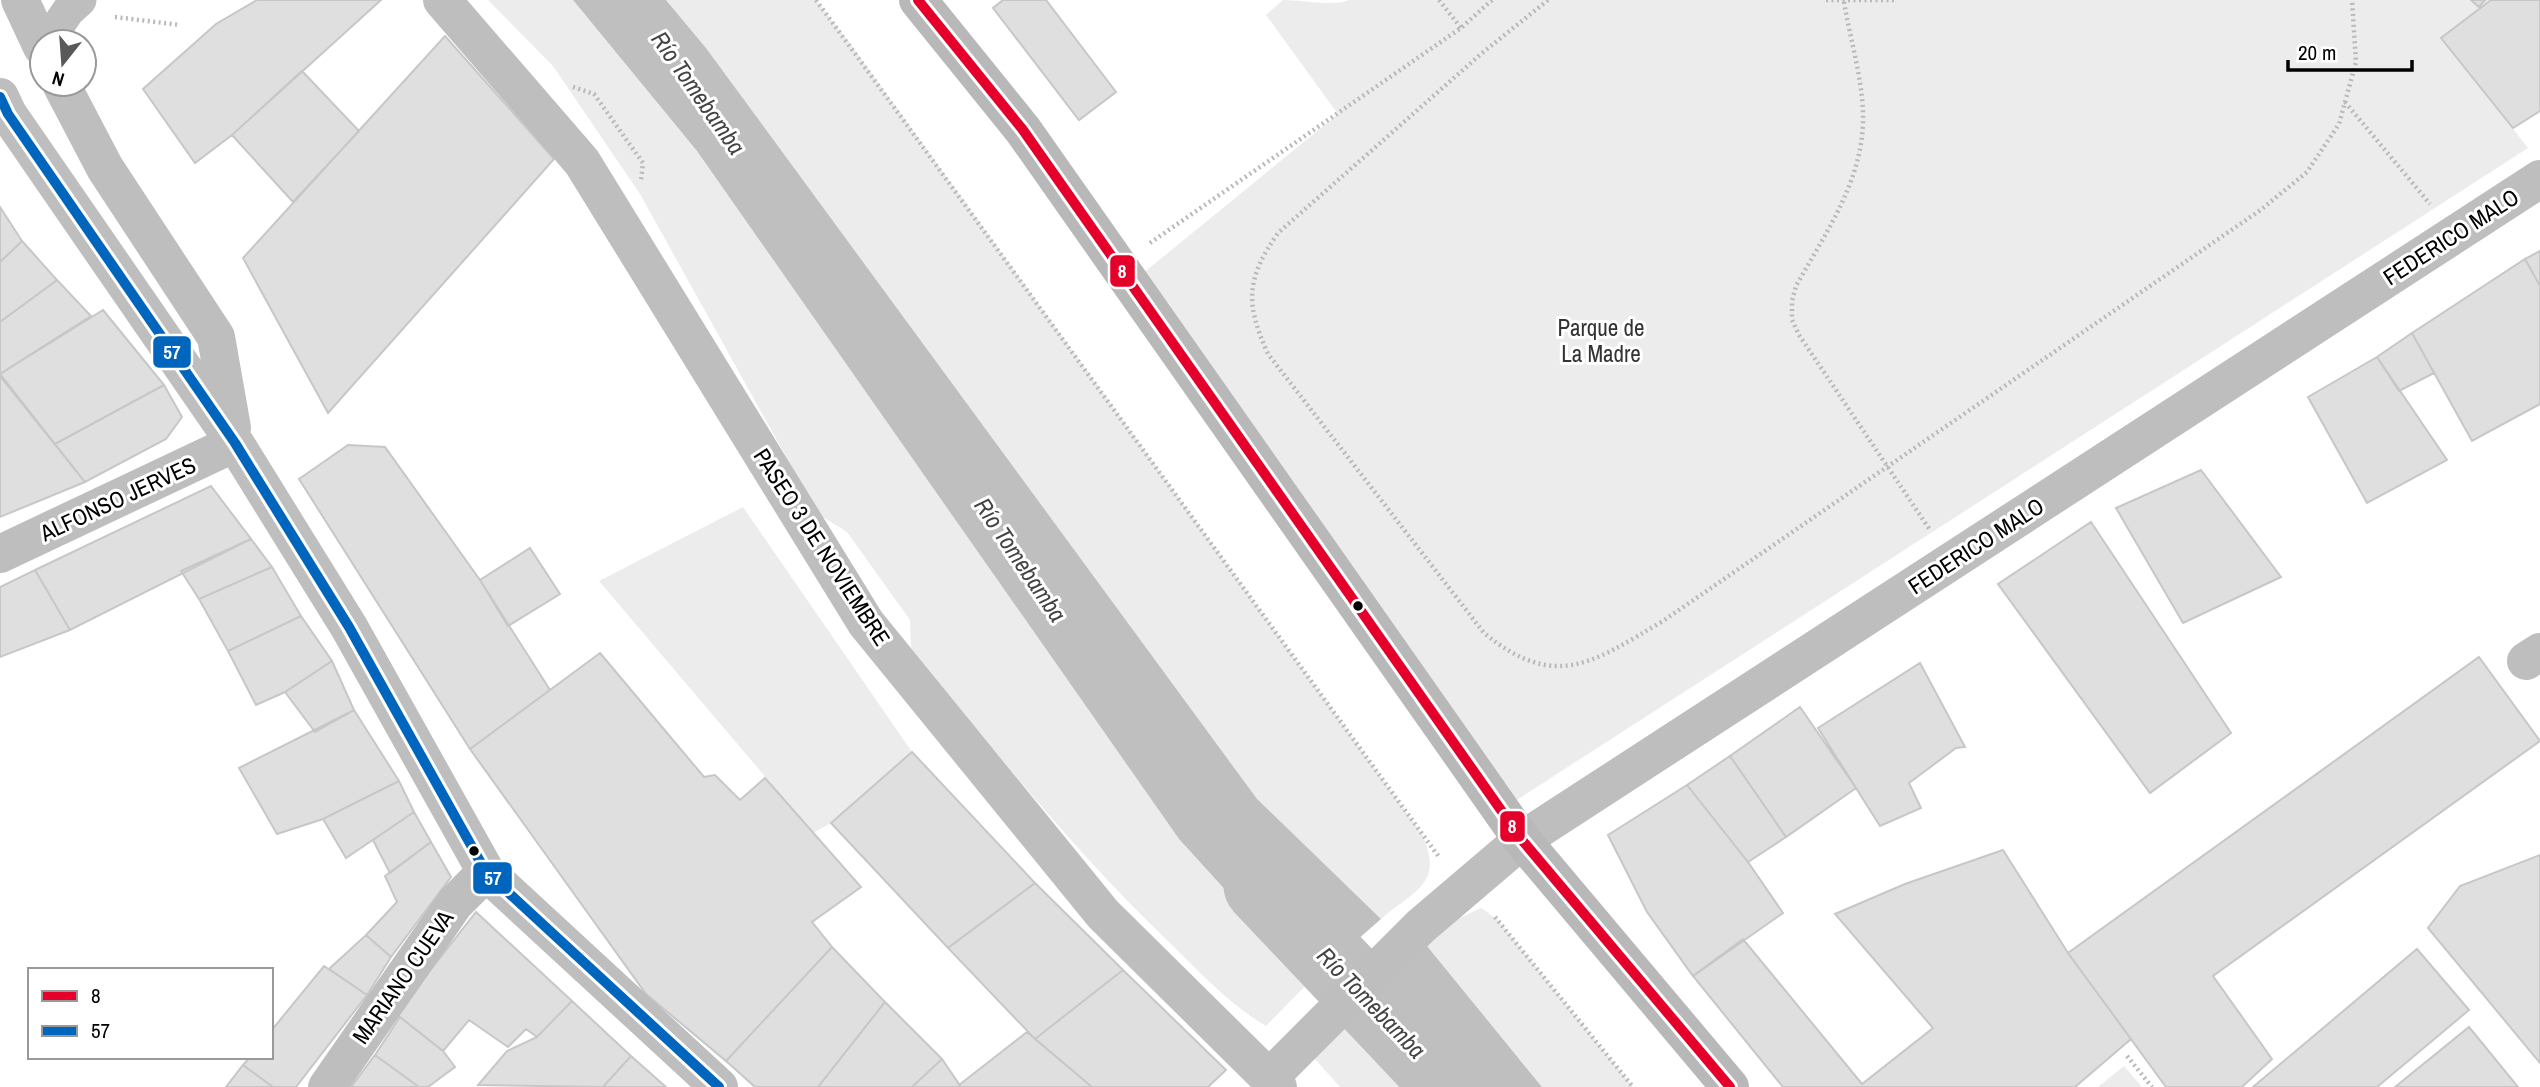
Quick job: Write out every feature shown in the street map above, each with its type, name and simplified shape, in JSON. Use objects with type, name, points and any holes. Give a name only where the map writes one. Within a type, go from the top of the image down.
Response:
[{"type":"main road","points":[[918,0],[1023,130],[1522,840],[1730,1087]]},
{"type":"street","points":[[20,0],[33,28]]},
{"type":"street","name":"PASEO 3 DE NOVIEMBRE","points":[[442,0],[582,162],[866,623],[1103,914],[1274,1082]]},
{"type":"street","points":[[57,28],[74,5]]},
{"type":"street","points":[[0,97],[8,114],[235,443],[349,627],[486,872],[719,1087]]},
{"type":"street","points":[[68,98],[105,168],[216,337],[235,443]]},
{"type":"street","name":"FEDERICO MALO","points":[[1274,1082],[1304,1044],[1421,926],[1522,840],[2540,179]]},
{"type":"street","name":"ALFONSO JERVES","points":[[0,554],[235,443]]},
{"type":"street","name":"MARIANO CUEVA","points":[[327,1087],[455,903],[486,872]]},
{"type":"path","points":[[816,0],[1422,834],[1466,887],[1499,920],[1633,1087]]},
{"type":"path","points":[[1439,0],[1461,28]]},
{"type":"path","points":[[1117,265],[1461,28],[1492,0]]},
{"type":"path","points":[[1548,0],[1482,54],[1278,233],[1260,260],[1251,292],[1254,324],[1268,354],[1484,633],[1510,654],[1541,665],[1574,666],[1605,655],[1663,621],[2262,209],[2307,172],[2339,124],[2356,62],[2352,0]]},
{"type":"path","points":[[1826,0],[1896,0]]},
{"type":"path","points":[[1844,2],[1863,112],[1860,154],[1847,195],[1796,286],[1791,302],[1793,320],[1814,361],[1952,561]]},
{"type":"path","points":[[74,5],[180,25]]},
{"type":"path","points":[[570,86],[594,94],[643,163],[640,186]]},
{"type":"path","points":[[2345,102],[2454,236]]},
{"type":"path","points":[[2127,1056],[2152,1087]]},
{"type":"green space","points":[[488,0],[573,0],[697,151],[1179,839],[1309,982],[1266,1026],[1216,988],[1101,873],[1004,763],[911,648],[910,620],[847,532],[818,514],[640,194],[553,66]]},
{"type":"green space","points":[[666,0],[816,0],[1422,834],[1430,864],[1428,875],[1415,892],[1381,919],[1257,800],[706,48]]},
{"type":"green space","name":"Parque de La Madre","points":[[1283,0],[1326,3],[1349,0],[2489,0],[2442,38],[2528,148],[1515,801],[1142,274],[1338,114],[1266,15]]},
{"type":"green space","points":[[743,507],[912,752],[831,823],[813,833],[599,581]]},
{"type":"green space","points":[[1481,908],[1498,920],[1633,1087],[1542,1087],[1427,946],[1457,919]]},
{"type":"green space","points":[[1354,1019],[1419,1087],[1340,1087],[1314,1058]]},
{"type":"green space","points":[[2124,1066],[2142,1087],[2098,1087]]},
{"type":"water","points":[[573,0],[666,0],[706,48],[1257,799],[1381,919],[1309,982],[1179,839],[697,151]]},
{"type":"water","points":[[1427,946],[1542,1087],[1419,1087],[1354,1019]]},
{"type":"building","points":[[257,0],[381,0],[232,135],[195,163],[143,89],[216,24]]},
{"type":"building","points":[[1003,0],[1046,0],[1116,92],[1079,120],[993,8]]},
{"type":"building","points":[[2471,0],[2485,0],[2479,7]]},
{"type":"building","points":[[2491,0],[2540,0],[2540,111],[2513,128],[2441,38]]},
{"type":"building","points":[[445,36],[554,159],[328,413],[243,258]]},
{"type":"building","points":[[302,71],[359,131],[293,202],[232,135]]},
{"type":"building","points":[[0,207],[22,241],[0,262]]},
{"type":"building","points":[[22,241],[57,280],[0,322],[0,262]]},
{"type":"building","points":[[2540,251],[2540,286],[2525,259]]},
{"type":"building","points":[[2525,259],[2540,286],[2540,404],[2472,441],[2412,333]]},
{"type":"building","points":[[57,280],[91,316],[0,374],[0,322]]},
{"type":"building","points":[[103,310],[164,385],[55,444],[0,374]]},
{"type":"building","points":[[2412,333],[2434,373],[2399,391],[2377,357]]},
{"type":"building","points":[[2377,357],[2447,460],[2367,503],[2308,397]]},
{"type":"building","points":[[0,376],[85,482],[0,517]]},
{"type":"building","points":[[164,385],[182,417],[166,439],[85,482],[55,444]]},
{"type":"building","points":[[348,445],[385,447],[480,580],[550,690],[470,749],[299,479]]},
{"type":"building","points":[[2201,470],[2281,577],[2183,623],[2116,508]]},
{"type":"building","points":[[211,486],[251,539],[70,630],[35,570]]},
{"type":"building","points":[[2091,522],[2231,733],[2150,793],[1998,584]]},
{"type":"building","points":[[251,539],[272,567],[199,599],[181,571]]},
{"type":"building","points":[[530,548],[560,594],[508,626],[480,580]]},
{"type":"building","points":[[272,567],[301,616],[228,651],[199,599]]},
{"type":"building","points":[[35,570],[70,630],[0,657],[0,587]]},
{"type":"building","points":[[301,616],[332,661],[285,692],[256,705],[228,651]]},
{"type":"building","points":[[600,653],[704,777],[715,775],[740,800],[765,778],[861,887],[812,922],[832,947],[726,1061],[646,994],[470,749]]},
{"type":"building","points":[[2479,657],[2540,741],[2213,976],[2272,1059],[2242,1087],[2166,1087],[2068,953]]},
{"type":"building","points":[[332,661],[354,710],[315,732],[285,692]]},
{"type":"building","points":[[1920,663],[1965,747],[1956,748],[1909,783],[1921,808],[1880,826],[1818,728]]},
{"type":"building","points":[[1800,707],[1856,788],[1786,837],[1730,756]]},
{"type":"building","points":[[354,710],[399,781],[323,819],[277,834],[239,768]]},
{"type":"building","points":[[912,752],[1035,883],[948,948],[831,823]]},
{"type":"building","points":[[1730,756],[1786,837],[1748,862],[1687,785]]},
{"type":"building","points":[[399,781],[414,812],[346,858],[323,819]]},
{"type":"building","points":[[1687,785],[1748,862],[1783,913],[1693,976],[1647,912],[1608,835]]},
{"type":"building","points":[[414,812],[431,842],[390,873],[373,840]]},
{"type":"building","points":[[431,842],[451,877],[391,957],[366,935],[397,902],[385,876]]},
{"type":"building","points":[[2003,850],[2068,953],[2131,1039],[2075,1087],[1783,1087],[1693,976],[1743,939],[1862,1084],[1933,1028],[1835,914],[1905,884]]},
{"type":"building","points":[[2540,855],[2540,1063],[2428,928],[2460,886]]},
{"type":"building","points":[[1035,883],[1123,970],[1035,1039],[948,948]]},
{"type":"building","points":[[476,912],[572,1001],[537,1037],[526,1029],[508,1047],[469,1020],[443,1051],[396,1014]]},
{"type":"building","points":[[366,935],[391,957],[367,995],[329,969]]},
{"type":"building","points":[[832,947],[885,1002],[818,1087],[755,1087],[726,1061]]},
{"type":"building","points":[[2417,949],[2469,1010],[2377,1087],[2253,1087]]},
{"type":"building","points":[[324,966],[367,995],[296,1087],[273,1087],[243,1065],[248,1059],[273,1059],[273,1029]]},
{"type":"building","points":[[1123,970],[1226,1070],[1208,1087],[1092,1087],[1035,1039]]},
{"type":"building","points":[[572,1001],[631,1056],[603,1087],[478,1085],[507,1051],[537,1037]]},
{"type":"building","points":[[885,1002],[942,1059],[912,1087],[818,1087]]},
{"type":"building","points":[[400,1017],[443,1051],[455,1067],[428,1087],[419,1087],[375,1055]]},
{"type":"building","points":[[2469,1027],[2518,1087],[2395,1087]]},
{"type":"building","points":[[1027,1032],[1092,1087],[959,1085]]},
{"type":"building","points":[[375,1055],[419,1087],[351,1087]]},
{"type":"building","points":[[631,1056],[666,1087],[603,1087]]},
{"type":"building","points":[[942,1059],[961,1087],[912,1087]]},
{"type":"building","points":[[243,1065],[273,1087],[226,1087]]},
{"type":"waterway","name":"Río Tomebamba","points":[[1261,886],[1451,1087]]},
{"type":"transit line","name":"8","points":[[918,0],[1023,130],[1522,840],[1730,1087]]},
{"type":"transit line","name":"57","points":[[0,97],[8,114],[235,443],[349,627],[486,872],[719,1087]]}]
